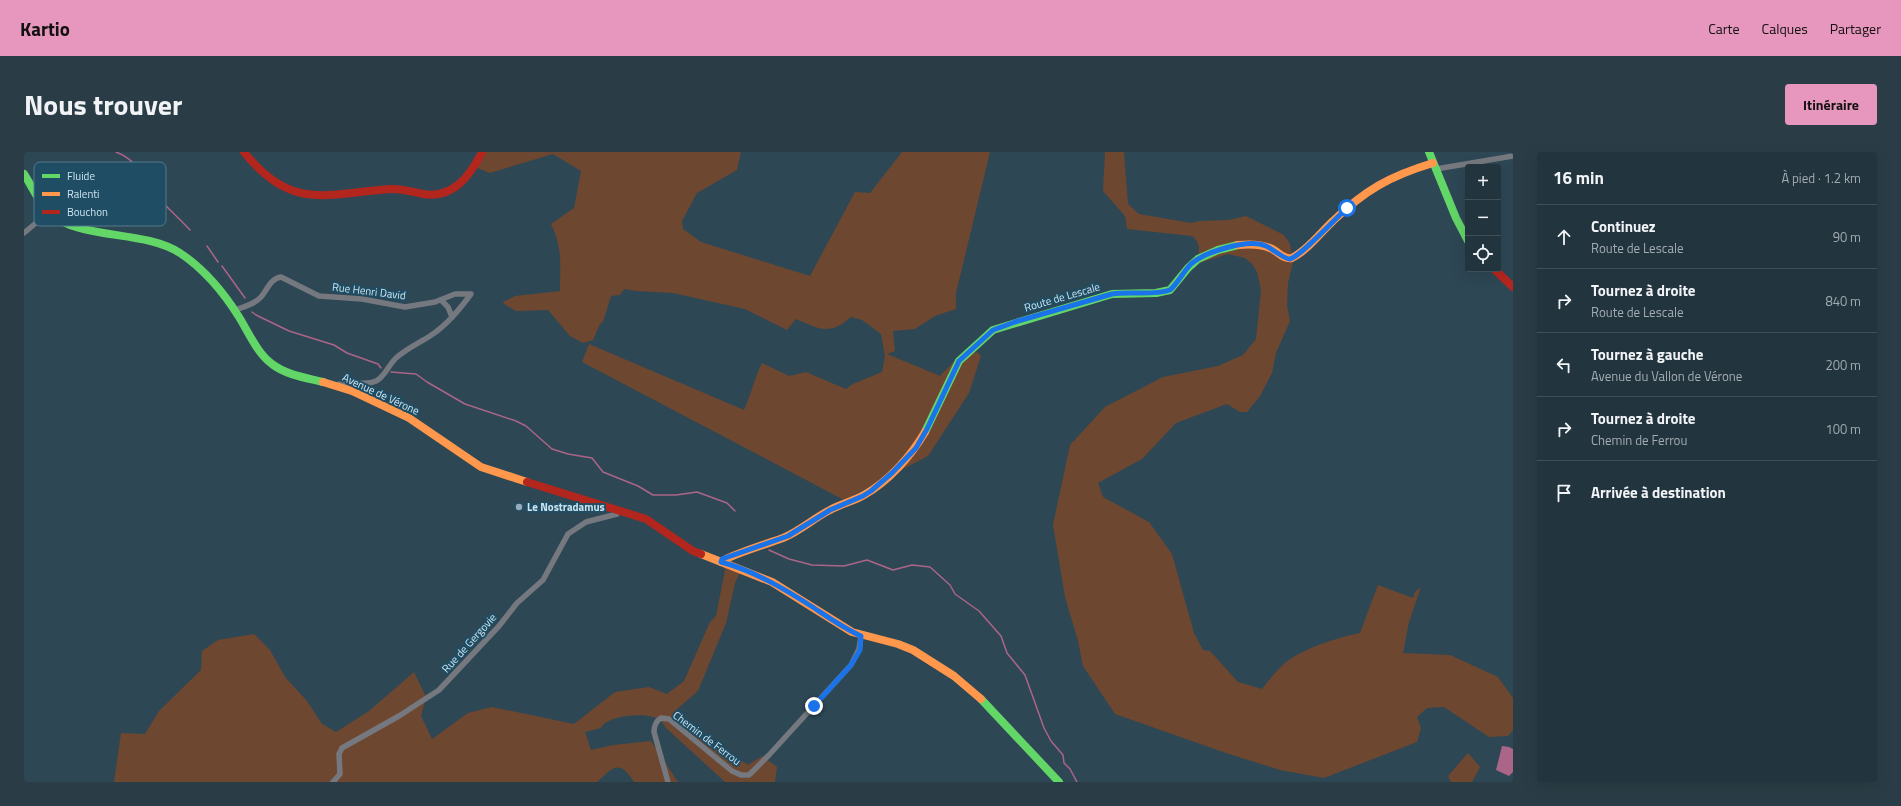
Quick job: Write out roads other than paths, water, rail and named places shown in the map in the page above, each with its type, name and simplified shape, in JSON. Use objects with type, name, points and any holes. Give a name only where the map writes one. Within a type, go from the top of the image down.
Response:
[{"type":"street","points":[[244,152],[252,164],[272,182],[306,194],[332,196],[394,189],[426,195],[445,193],[456,187],[463,180],[472,170],[482,152]]},
{"type":"street","points":[[1429,152],[1456,218],[1465,236]]},
{"type":"street","points":[[1435,166],[1513,156]]},
{"type":"street","name":"Route de Lescale","points":[[721,562],[725,558],[788,536],[830,510],[863,496],[892,473],[919,445],[959,361],[993,330],[1015,322],[1112,294],[1128,292],[1157,293],[1170,290],[1186,270],[1197,260],[1228,247],[1252,244],[1264,245],[1286,259],[1290,259],[1307,246],[1355,200],[1364,194],[1410,170],[1435,166]]},
{"type":"street","name":"Avenue de Vérone","points":[[24,174],[34,189]]},
{"type":"street","points":[[24,233],[34,225]]},
{"type":"street","name":"Avenue de Vérone","points":[[78,226],[168,246],[179,252],[210,278],[235,310],[259,348],[272,364],[282,370],[337,385],[413,421],[429,430],[475,464],[512,479],[646,519],[693,551],[721,562],[732,564],[772,582],[844,628],[861,636],[891,641],[926,657],[975,695],[1058,782]]},
{"type":"street","points":[[1497,272],[1513,287]]},
{"type":"street","name":"Rue Henri David","points":[[235,310],[258,300],[271,283],[277,278],[281,277],[319,296],[362,299],[405,307],[435,302],[455,294],[471,294],[452,317],[431,336],[401,354],[376,382],[342,383],[337,385]]},
{"type":"street","points":[[441,300],[448,307],[452,317]]},
{"type":"street","name":"Rue de Gergovie","points":[[333,782],[340,774],[339,754],[342,748],[424,702],[439,690],[500,626],[517,603],[543,580],[568,534],[586,522],[617,514],[619,511]]},
{"type":"street","name":"Chemin de Ferrou","points":[[668,782],[654,732],[655,725],[658,720],[661,718],[669,719],[732,771],[741,775],[749,775],[770,755],[851,665],[860,650],[861,636]]},
{"type":"waterway","points":[[116,152],[132,162]]},
{"type":"waterway","points":[[166,206],[190,230]]},
{"type":"waterway","points":[[207,246],[218,262]]},
{"type":"waterway","points":[[222,266],[245,298]]},
{"type":"waterway","points":[[252,312],[289,331],[334,345],[347,353],[378,364],[381,368]]},
{"type":"waterway","points":[[391,372],[416,374],[465,404],[516,421],[526,426],[552,449],[568,454],[592,458],[603,472],[638,486],[653,495],[676,495],[697,492],[727,503],[735,511]]},
{"type":"waterway","points":[[769,550],[789,559],[812,565],[844,566],[867,560],[893,570],[912,565],[930,567],[950,585],[955,594],[979,611],[1001,636],[1007,653],[1025,675],[1044,728],[1051,741],[1063,755],[1064,763],[1070,769],[1077,782]]},
{"type":"place","name":"Le Nostradamus","points":[[519,507]]}]
